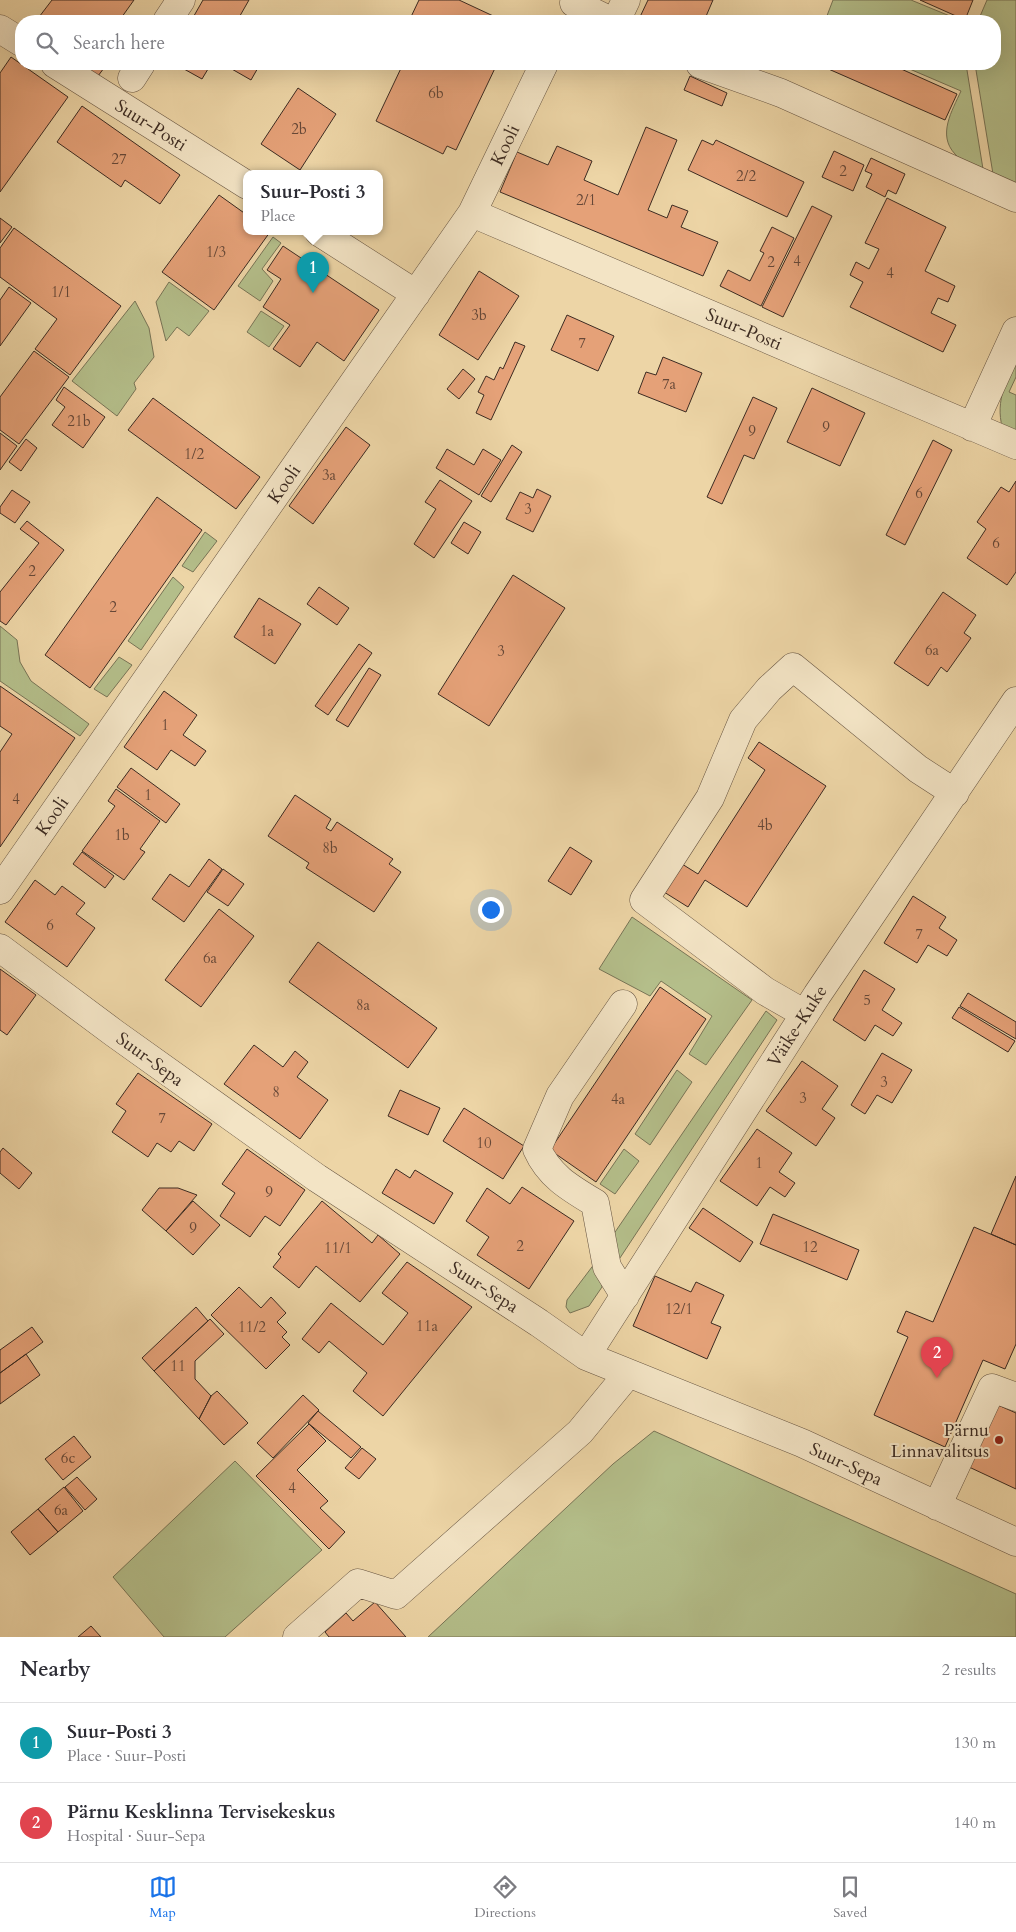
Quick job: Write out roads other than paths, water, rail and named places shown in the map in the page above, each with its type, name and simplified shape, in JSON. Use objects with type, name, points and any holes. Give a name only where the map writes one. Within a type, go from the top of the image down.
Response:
[{"type":"street","points":[[171,15],[180,0]]},
{"type":"street","points":[[619,15],[626,0]]},
{"type":"street","points":[[571,8],[593,15]]},
{"type":"street","points":[[0,28],[15,38]]},
{"type":"street","name":"Suur-Posti","points":[[65,70],[243,182]]},
{"type":"street","name":"Kooli","points":[[0,890],[472,213],[541,70]]},
{"type":"street","points":[[717,70],[781,93],[1016,198]]},
{"type":"street","name":"Suur-Posti","points":[[472,213],[1016,445]]},
{"type":"street","points":[[324,235],[416,294]]},
{"type":"street","points":[[972,427],[1016,331]]},
{"type":"street","points":[[805,1014],[765,991],[644,900],[710,798],[743,720],[769,689],[793,668],[918,769],[955,793]]},
{"type":"street","name":"Väike-Kuke","points":[[586,1356],[805,1014],[955,793],[1012,718]]},
{"type":"street","name":"Suur-Sepa","points":[[0,948],[122,1039],[317,1178],[539,1323],[586,1356],[627,1375],[802,1444],[1016,1542]]},
{"type":"street","points":[[623,1004],[560,1096],[537,1149],[544,1165],[558,1180],[595,1203],[607,1268],[625,1296]]},
{"type":"street","points":[[297,1637],[358,1583],[396,1595],[580,1432],[627,1375]]},
{"type":"street","points":[[937,1506],[992,1388],[1016,1397]]},
{"type":"place","name":"Suur-Posti 3","points":[[313,293]]},
{"type":"place","name":"Pärnu Kesklinna Tervisekeskus","points":[[937,1378]]},
{"type":"place","name":"Pärnu Linnavalitsus","points":[[999,1440]]}]
